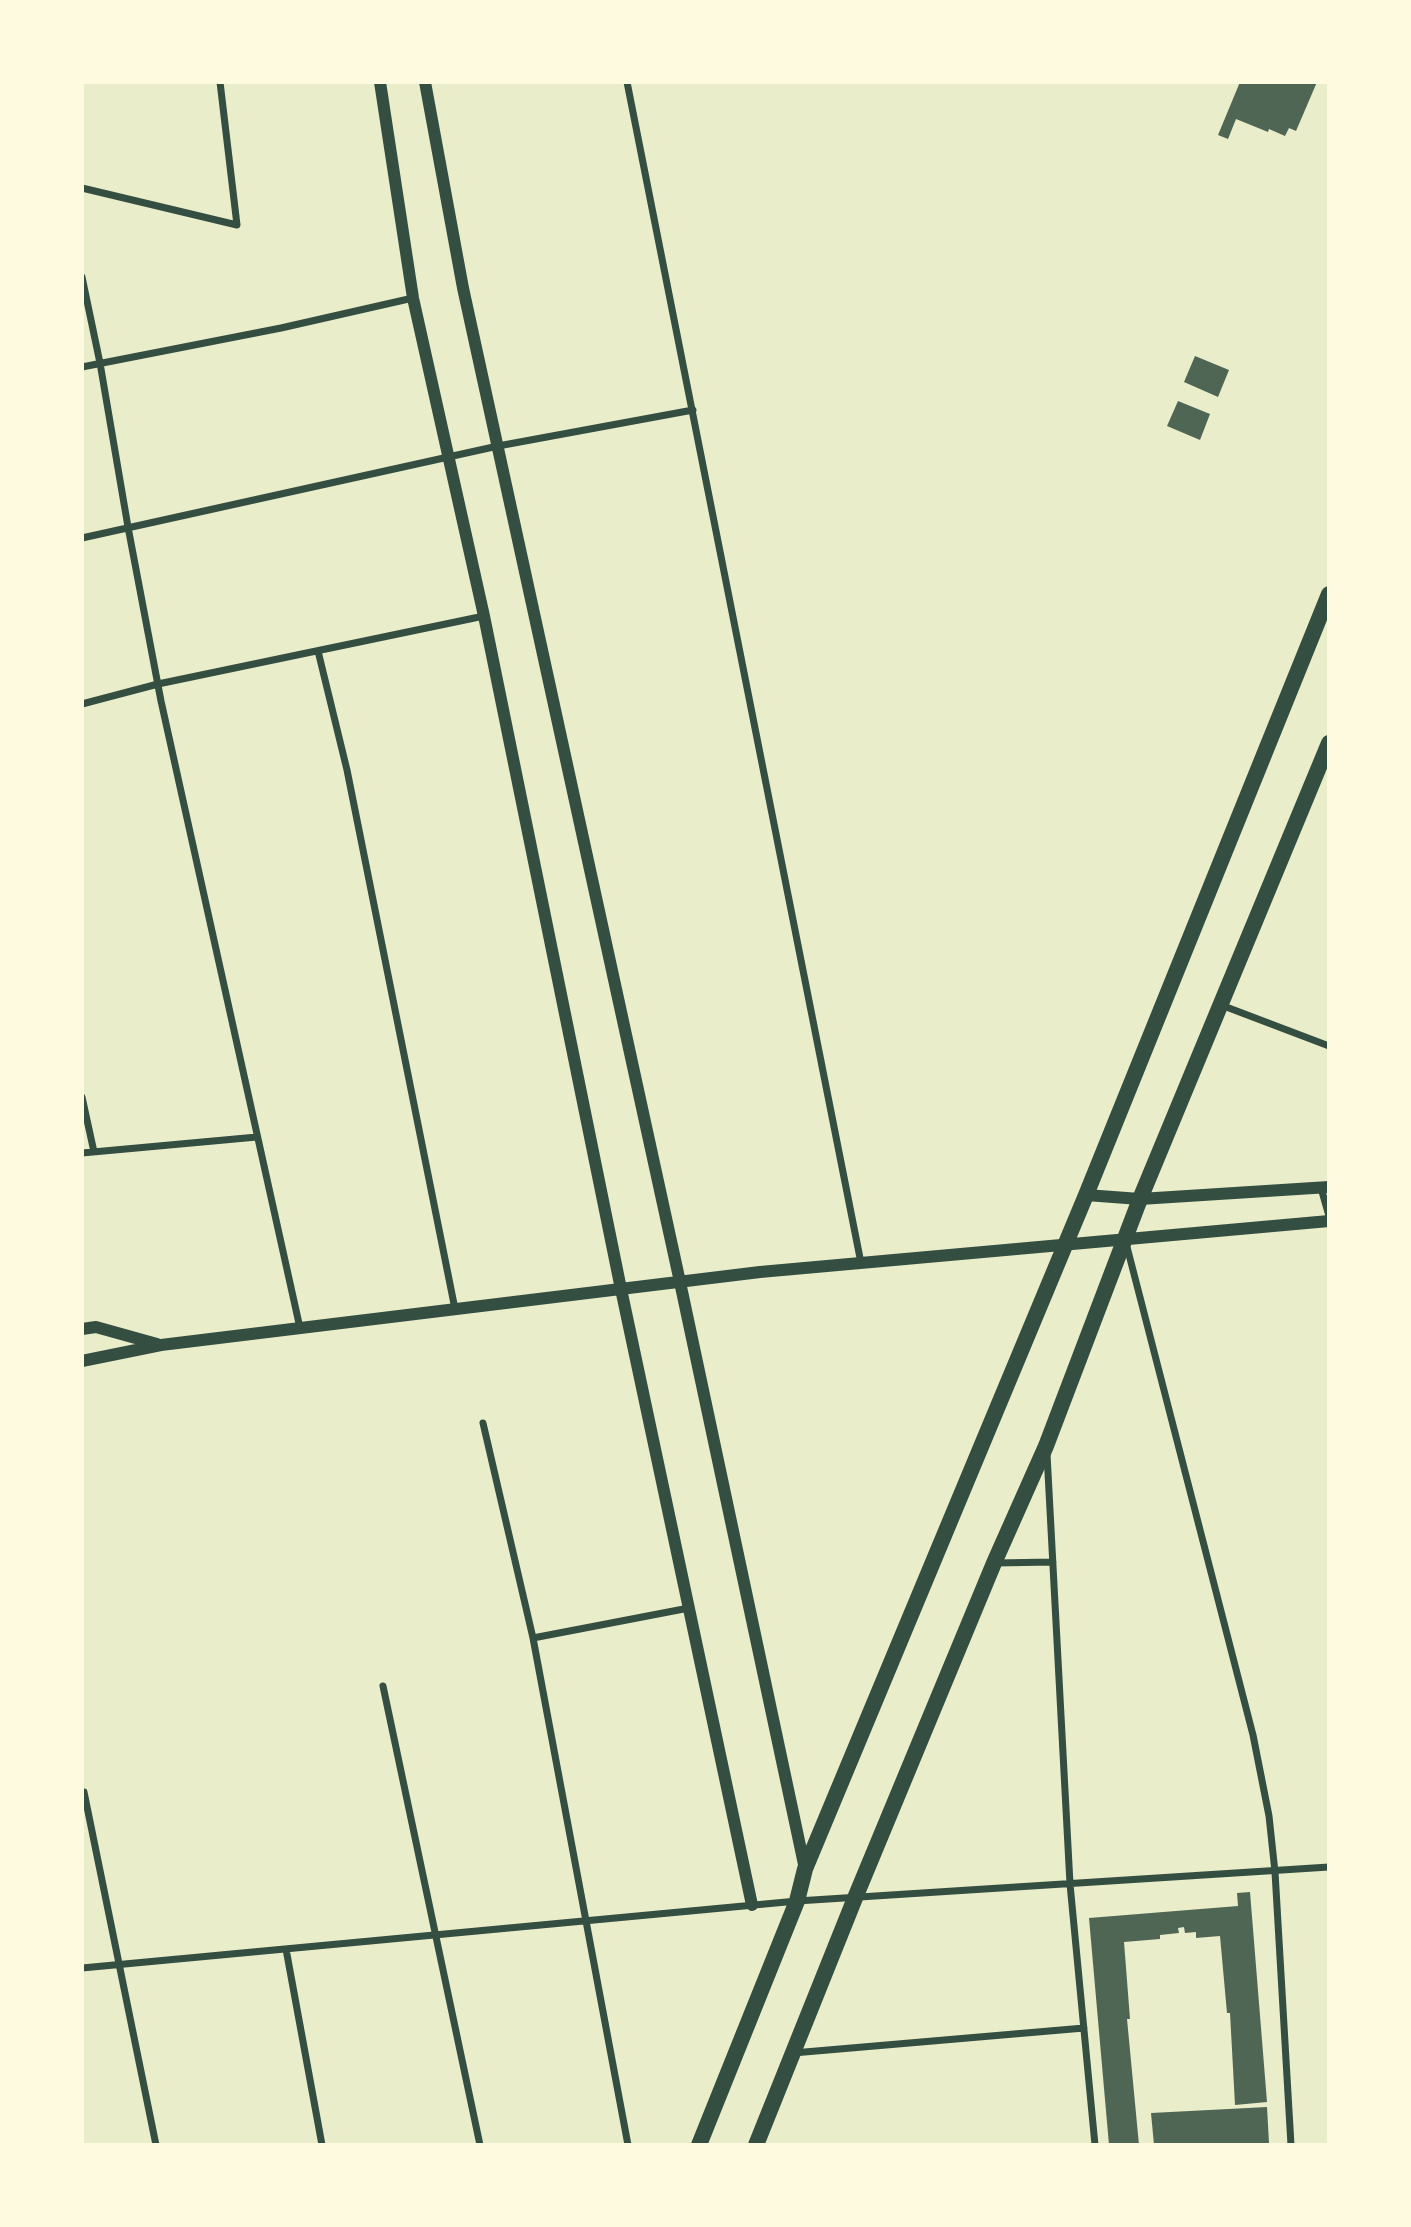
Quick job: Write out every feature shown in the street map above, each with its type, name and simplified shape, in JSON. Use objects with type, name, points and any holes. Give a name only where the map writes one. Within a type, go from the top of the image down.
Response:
[{"type":"main road","points":[[699,2145],[797,1901],[805,1869],[1086,1195],[1329,594]]},
{"type":"main road","points":[[756,2145],[855,1898],[994,1563],[1046,1446],[1140,1199],[1329,743]]},
{"type":"street","points":[[82,188],[237,226],[220,82]]},
{"type":"street","points":[[380,82],[413,298],[484,617],[621,1289],[752,1905]]},
{"type":"street","points":[[425,82],[463,288],[805,1869]]},
{"type":"street","points":[[627,82],[861,1263]]},
{"type":"street","points":[[82,276],[158,684],[300,1328]]},
{"type":"street","points":[[82,367],[281,328],[413,298]]},
{"type":"street","points":[[82,538],[498,446],[693,410]]},
{"type":"street","points":[[82,704],[158,684],[484,617]]},
{"type":"street","points":[[318,651],[347,770],[455,1309]]},
{"type":"street","points":[[1221,1004],[1329,1046]]},
{"type":"street","points":[[82,1097],[94,1152]]},
{"type":"street","points":[[82,1153],[257,1137]]},
{"type":"street","points":[[82,1361],[161,1345],[680,1282],[1329,1218],[1325,1188],[1140,1199],[1086,1195]]},
{"type":"street","points":[[1125,1240],[1253,1735],[1269,1815],[1292,2145]]},
{"type":"street","points":[[82,1329],[96,1327],[161,1345]]},
{"type":"street","points":[[484,1423],[533,1638],[628,2145]]},
{"type":"street","points":[[1046,1446],[1070,1884],[1095,2145]]},
{"type":"street","points":[[994,1563],[1052,1562]]},
{"type":"street","points":[[533,1638],[689,1608]]},
{"type":"street","points":[[383,1686],[480,2145]]},
{"type":"street","points":[[84,1792],[156,2145]]},
{"type":"street","points":[[82,1968],[797,1901],[1329,1867]]},
{"type":"street","points":[[286,1949],[322,2145]]},
{"type":"street","points":[[792,2053],[1084,2028]]},
{"type":"building","points":[[1240,82],[1317,82],[1296,131],[1289,128],[1285,136],[1236,119],[1228,139],[1218,135]]},
{"type":"building","points":[[1195,356],[1229,370],[1218,397],[1184,382]]},
{"type":"building","points":[[1178,401],[1210,414],[1200,440],[1167,426]]},
{"type":"building","points":[[1250,1892],[1267,2102],[1235,2105],[1230,2013],[1227,2013],[1220,1936],[1196,1938],[1196,1932],[1185,1933],[1184,1927],[1178,1928],[1179,1933],[1160,1935],[1160,1939],[1124,1942],[1130,2019],[1127,2019],[1139,2145],[1109,2145],[1089,1918],[1238,1906],[1237,1893]]},
{"type":"building","points":[[1267,2107],[1269,2143],[1154,2145],[1151,2113]]}]
